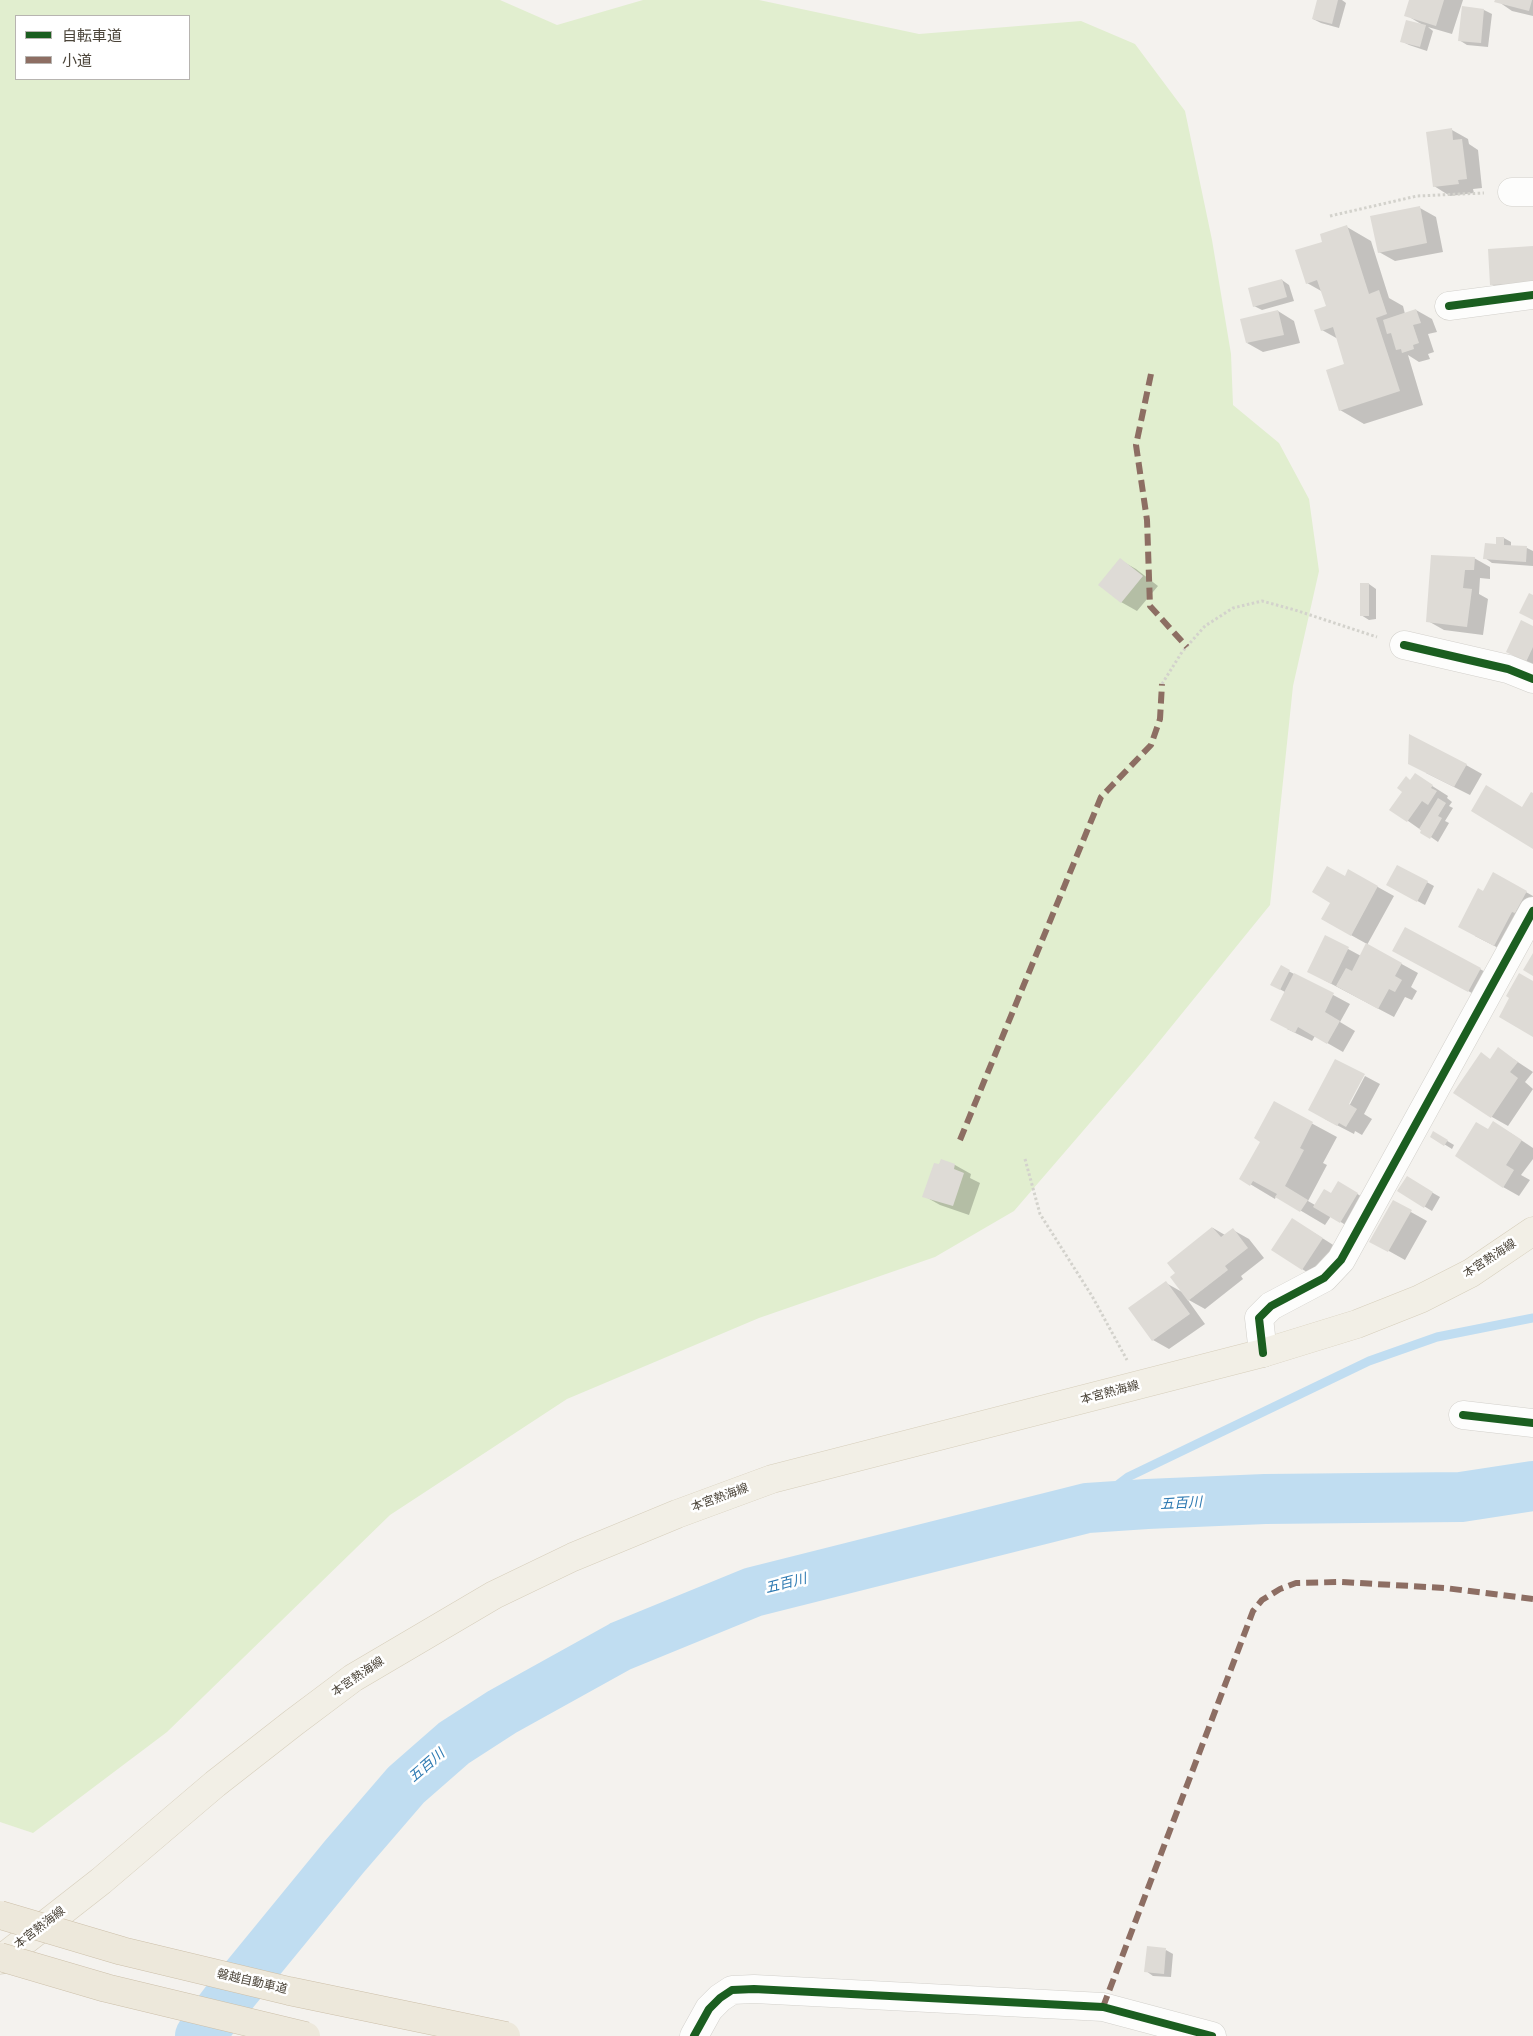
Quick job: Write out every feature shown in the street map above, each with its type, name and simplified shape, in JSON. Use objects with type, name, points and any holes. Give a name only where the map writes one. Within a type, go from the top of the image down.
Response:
[{"type":"highway","name":"磐越自動車道","points":[[0,1915],[141,1956],[289,1991],[506,2036]]},
{"type":"highway","points":[[0,1958],[106,1988],[306,2036]]},
{"type":"main road","name":"本宮熱海線","points":[[0,1958],[101,1881],[215,1784],[353,1678],[494,1595],[581,1554],[677,1514],[772,1479],[1263,1353],[1357,1324],[1420,1300],[1472,1273],[1533,1231]]},
{"type":"street","points":[[1449,306],[1533,295]]},
{"type":"street","points":[[1404,645],[1508,668],[1533,679]]},
{"type":"street","points":[[1263,1353],[1259,1318],[1271,1306],[1324,1278],[1341,1260],[1533,911]]},
{"type":"street","points":[[1463,1415],[1533,1423]]},
{"type":"street","points":[[694,2036],[709,2010],[720,1998],[732,1990],[754,1989],[1103,2007],[1212,2036]]},
{"type":"path","points":[[1330,216],[1417,196],[1522,192]]},
{"type":"path","points":[[1162,684],[1182,652],[1205,626],[1233,608],[1262,601],[1404,645]]},
{"type":"path","points":[[1025,1159],[1040,1214],[1092,1296],[1140,1385]]},
{"type":"green space","points":[[0,0],[500,0],[557,25],[643,0],[759,0],[919,34],[1081,21],[1135,44],[1185,111],[1212,240],[1231,354],[1233,405],[1279,443],[1309,499],[1319,571],[1293,686],[1270,905],[1145,1059],[1014,1211],[935,1257],[759,1318],[567,1399],[390,1515],[167,1732],[33,1833],[0,1822]]},
{"type":"building","points":[[1317,0],[1338,0],[1332,24],[1312,19]]},
{"type":"building","points":[[1409,0],[1444,0],[1436,26],[1404,16]]},
{"type":"building","points":[[1495,0],[1532,0],[1529,11],[1494,2]]},
{"type":"building","points":[[1462,6],[1484,9],[1481,43],[1458,41]]},
{"type":"building","points":[[1406,20],[1426,25],[1420,47],[1400,42]]},
{"type":"building","points":[[1452,128],[1453,140],[1462,139],[1467,179],[1458,180],[1459,184],[1433,187],[1426,132]]},
{"type":"building","points":[[1420,206],[1427,243],[1378,253],[1370,216]]},
{"type":"building","points":[[1347,225],[1369,294],[1379,290],[1387,314],[1376,318],[1400,391],[1339,411],[1326,370],[1344,364],[1333,327],[1321,331],[1314,310],[1326,306],[1317,280],[1306,284],[1295,250],[1322,242],[1320,234]]},
{"type":"building","points":[[1533,246],[1533,283],[1490,285],[1488,249]]},
{"type":"building","points":[[1282,279],[1287,297],[1253,307],[1248,288]]},
{"type":"building","points":[[1416,309],[1421,323],[1413,325],[1419,343],[1413,345],[1414,349],[1402,353],[1401,349],[1396,350],[1391,333],[1387,334],[1383,320]]},
{"type":"building","points":[[1278,310],[1284,335],[1246,343],[1240,319]]},
{"type":"building","points":[[1496,537],[1504,537],[1504,545],[1527,546],[1526,562],[1483,559],[1485,543],[1496,544]]},
{"type":"building","points":[[1431,555],[1475,557],[1474,570],[1465,570],[1463,588],[1472,589],[1467,627],[1426,622]]},
{"type":"building","points":[[1120,558],[1143,576],[1121,603],[1098,585]]},
{"type":"building","points":[[1360,583],[1369,583],[1369,616],[1360,616]]},
{"type":"building","points":[[1529,593],[1533,595],[1533,620],[1519,613]]},
{"type":"building","points":[[1521,620],[1533,626],[1533,647],[1526,662],[1506,652]]},
{"type":"building","points":[[1409,734],[1467,764],[1454,787],[1408,764]]},
{"type":"building","points":[[1415,773],[1433,785],[1431,788],[1437,791],[1428,805],[1422,801],[1407,822],[1389,810],[1402,792],[1397,788],[1406,776],[1410,780]]},
{"type":"building","points":[[1486,785],[1522,807],[1531,792],[1533,793],[1533,849],[1471,811]]},
{"type":"building","points":[[1438,798],[1446,803],[1438,816],[1442,818],[1430,839],[1420,833],[1421,830],[1419,829]]},
{"type":"building","points":[[1397,865],[1428,881],[1417,902],[1386,885]]},
{"type":"building","points":[[1327,866],[1345,876],[1348,869],[1378,886],[1351,936],[1321,919],[1330,903],[1312,892]]},
{"type":"building","points":[[1493,872],[1527,891],[1515,913],[1512,912],[1494,946],[1458,927],[1478,888],[1483,891]]},
{"type":"building","points":[[1405,927],[1481,968],[1468,992],[1392,951]]},
{"type":"building","points":[[1325,935],[1349,947],[1331,984],[1307,972]]},
{"type":"building","points":[[1366,943],[1402,963],[1395,976],[1402,980],[1395,992],[1389,989],[1378,1009],[1336,986],[1346,968],[1352,971]]},
{"type":"building","points":[[1533,953],[1533,976],[1523,970]]},
{"type":"building","points":[[1281,965],[1290,970],[1280,990],[1270,985]]},
{"type":"building","points":[[1294,973],[1334,993],[1325,1012],[1340,1021],[1327,1044],[1298,1027],[1295,1033],[1270,1020]]},
{"type":"building","points":[[1519,973],[1533,981],[1533,1037],[1499,1017],[1509,998],[1506,996]]},
{"type":"building","points":[[1498,1047],[1518,1062],[1510,1072],[1518,1078],[1491,1118],[1453,1093],[1481,1052],[1490,1059]]},
{"type":"building","points":[[1335,1059],[1365,1074],[1349,1104],[1357,1109],[1346,1127],[1339,1123],[1337,1126],[1308,1110]]},
{"type":"building","points":[[1274,1101],[1313,1122],[1300,1148],[1304,1150],[1285,1186],[1308,1200],[1300,1212],[1275,1197],[1277,1194],[1253,1181],[1250,1186],[1239,1179],[1260,1142],[1254,1138]]},
{"type":"building","points":[[1493,1121],[1522,1140],[1506,1165],[1514,1170],[1503,1188],[1455,1156],[1476,1122],[1488,1129]]},
{"type":"building","points":[[1433,1131],[1448,1140],[1444,1146],[1430,1137]]},
{"type":"building","points":[[941,1159],[955,1164],[954,1169],[964,1173],[953,1206],[922,1197],[934,1163],[939,1164]]},
{"type":"building","points":[[1407,1176],[1433,1192],[1424,1208],[1397,1191]]},
{"type":"building","points":[[1338,1181],[1358,1193],[1340,1223],[1313,1207],[1324,1189],[1331,1193]]},
{"type":"building","points":[[1393,1200],[1412,1210],[1388,1252],[1369,1242]]},
{"type":"building","points":[[1292,1218],[1323,1238],[1302,1270],[1271,1250]]},
{"type":"building","points":[[1212,1227],[1221,1237],[1233,1228],[1248,1248],[1225,1266],[1228,1270],[1188,1301],[1170,1277],[1175,1273],[1167,1263]]},
{"type":"building","points":[[1166,1281],[1190,1314],[1152,1341],[1128,1308]]},
{"type":"building","points":[[1147,1946],[1166,1948],[1164,1974],[1144,1972]]},
{"type":"waterway","points":[[1087,1508],[1128,1477],[1369,1361],[1437,1337],[1533,1318]]},
{"type":"waterway","name":"五百川","points":[[200,2036],[227,2000],[344,1857],[406,1785],[454,1743],[502,1712],[621,1646],[753,1592],[1087,1508],[1265,1499],[1461,1497],[1533,1486]]},
{"type":"marked path","points":[[1151,374],[1136,445],[1147,520],[1150,606],[1187,647]]},
{"type":"marked path","points":[[960,1140],[1101,797],[1151,745],[1160,719],[1162,684]]},
{"type":"marked path","points":[[1103,2007],[1253,1611],[1262,1600],[1280,1589],[1296,1583],[1341,1582],[1445,1588],[1533,1599]]},
{"type":"cycle path","points":[[1449,306],[1533,295]]},
{"type":"cycle path","points":[[1404,645],[1508,669],[1533,679]]},
{"type":"cycle path","points":[[1263,1353],[1259,1318],[1271,1306],[1324,1278],[1341,1260],[1533,911]]},
{"type":"cycle path","points":[[1463,1415],[1533,1423]]},
{"type":"cycle path","points":[[694,2036],[709,2009],[720,1998],[732,1990],[754,1989],[1103,2007],[1212,2036]]}]
